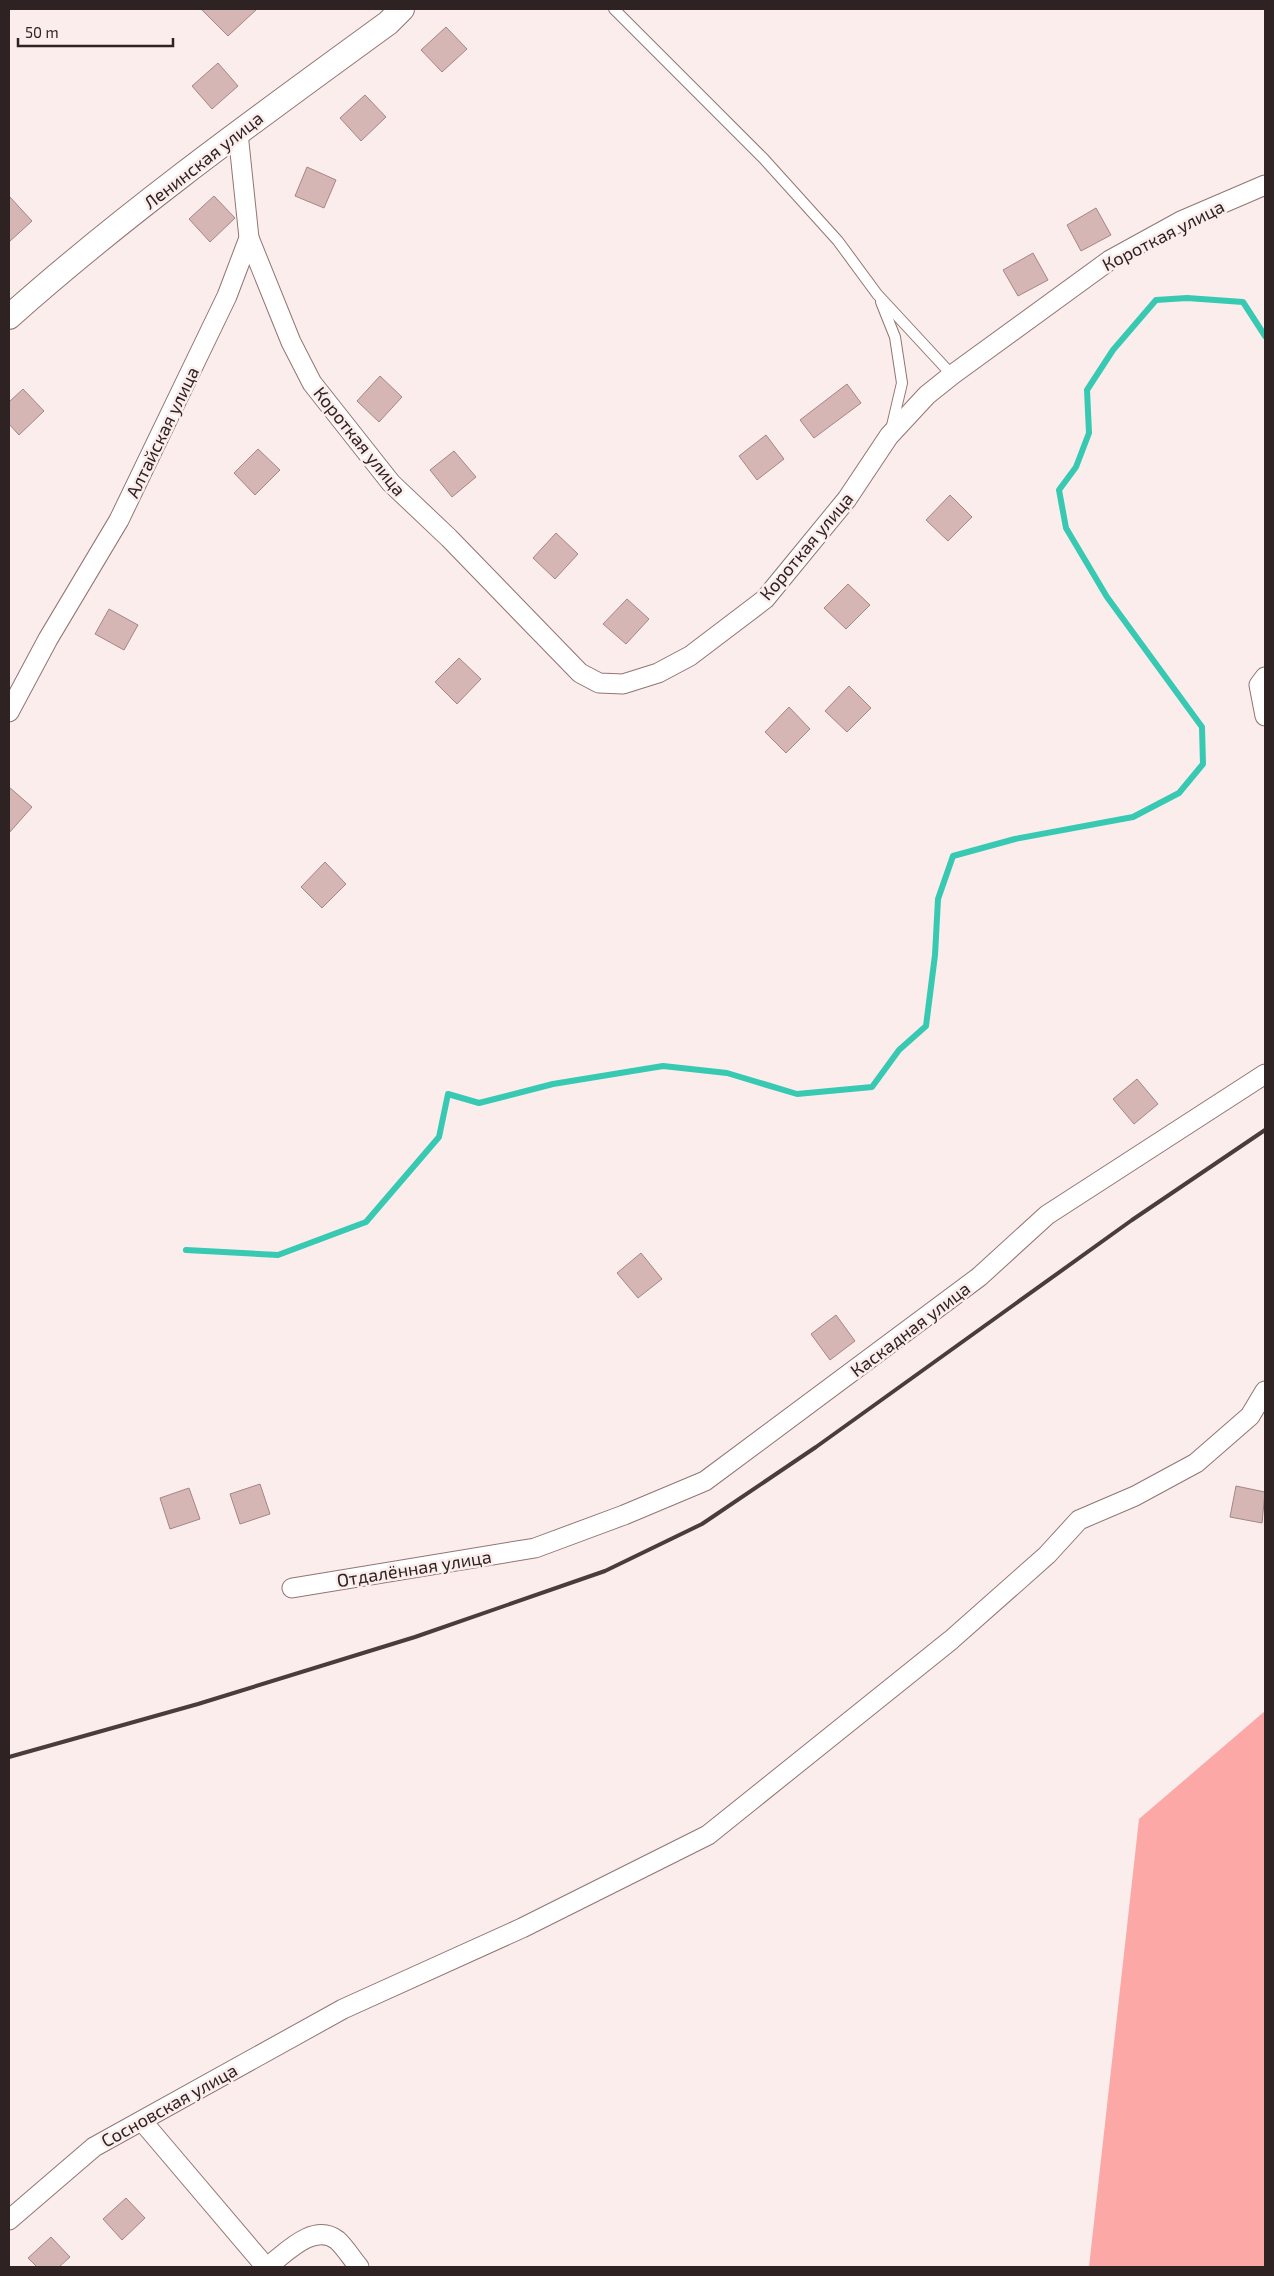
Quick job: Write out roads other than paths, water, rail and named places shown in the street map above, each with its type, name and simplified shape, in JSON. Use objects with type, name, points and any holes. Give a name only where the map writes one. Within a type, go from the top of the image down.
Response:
[{"type":"street","name":"Ленинская улица","points":[[9,317],[52,278],[238,133],[388,23],[402,9]]},
{"type":"street","name":"Алтайская улица","points":[[9,712],[48,639],[119,520],[227,296],[249,238],[238,133]]},
{"type":"street","name":"Короткая улица","points":[[249,238],[291,342],[312,383],[391,483],[448,538],[580,673],[599,683],[623,684],[658,673],[690,656],[765,599],[847,499],[890,436],[927,395],[952,375],[1110,260],[1181,221],[1265,185]]},
{"type":"street","points":[[1265,677],[1258,685],[1265,716]]},
{"type":"street","name":"Каскадная улица","points":[[535,1548],[624,1515],[705,1481],[979,1277],[1047,1215],[1265,1074]]},
{"type":"street","name":"Сосновская улица","points":[[9,2220],[94,2147],[343,2009],[522,1928],[708,1835],[951,1640],[1048,1555],[1079,1520],[1135,1496],[1196,1463],[1250,1416],[1265,1391]]},
{"type":"street","name":"Отдалённая улица","points":[[292,1588],[535,1548]]},
{"type":"street","points":[[142,2120],[266,2267],[304,2238],[323,2234],[337,2240],[359,2267]]},
{"type":"lane","points":[[614,9],[764,159],[838,241],[877,294],[952,375]]},
{"type":"lane","points":[[877,294],[896,337],[902,383],[890,436]]},
{"type":"waterway","points":[[186,1250],[278,1255],[366,1222],[439,1137],[448,1094],[479,1103],[553,1084],[663,1066],[727,1073],[797,1094],[872,1087],[899,1050],[926,1026],[935,955],[938,899],[953,856],[1015,839],[1133,817],[1179,793],[1203,764],[1202,727],[1107,597],[1066,528],[1059,490],[1076,467],[1089,433],[1087,390],[1113,350],[1156,300],[1187,298],[1243,302],[1265,336]]},
{"type":"railway","points":[[9,1757],[198,1704],[415,1637],[605,1571],[702,1524],[816,1447],[1132,1220],[1265,1130]]}]
